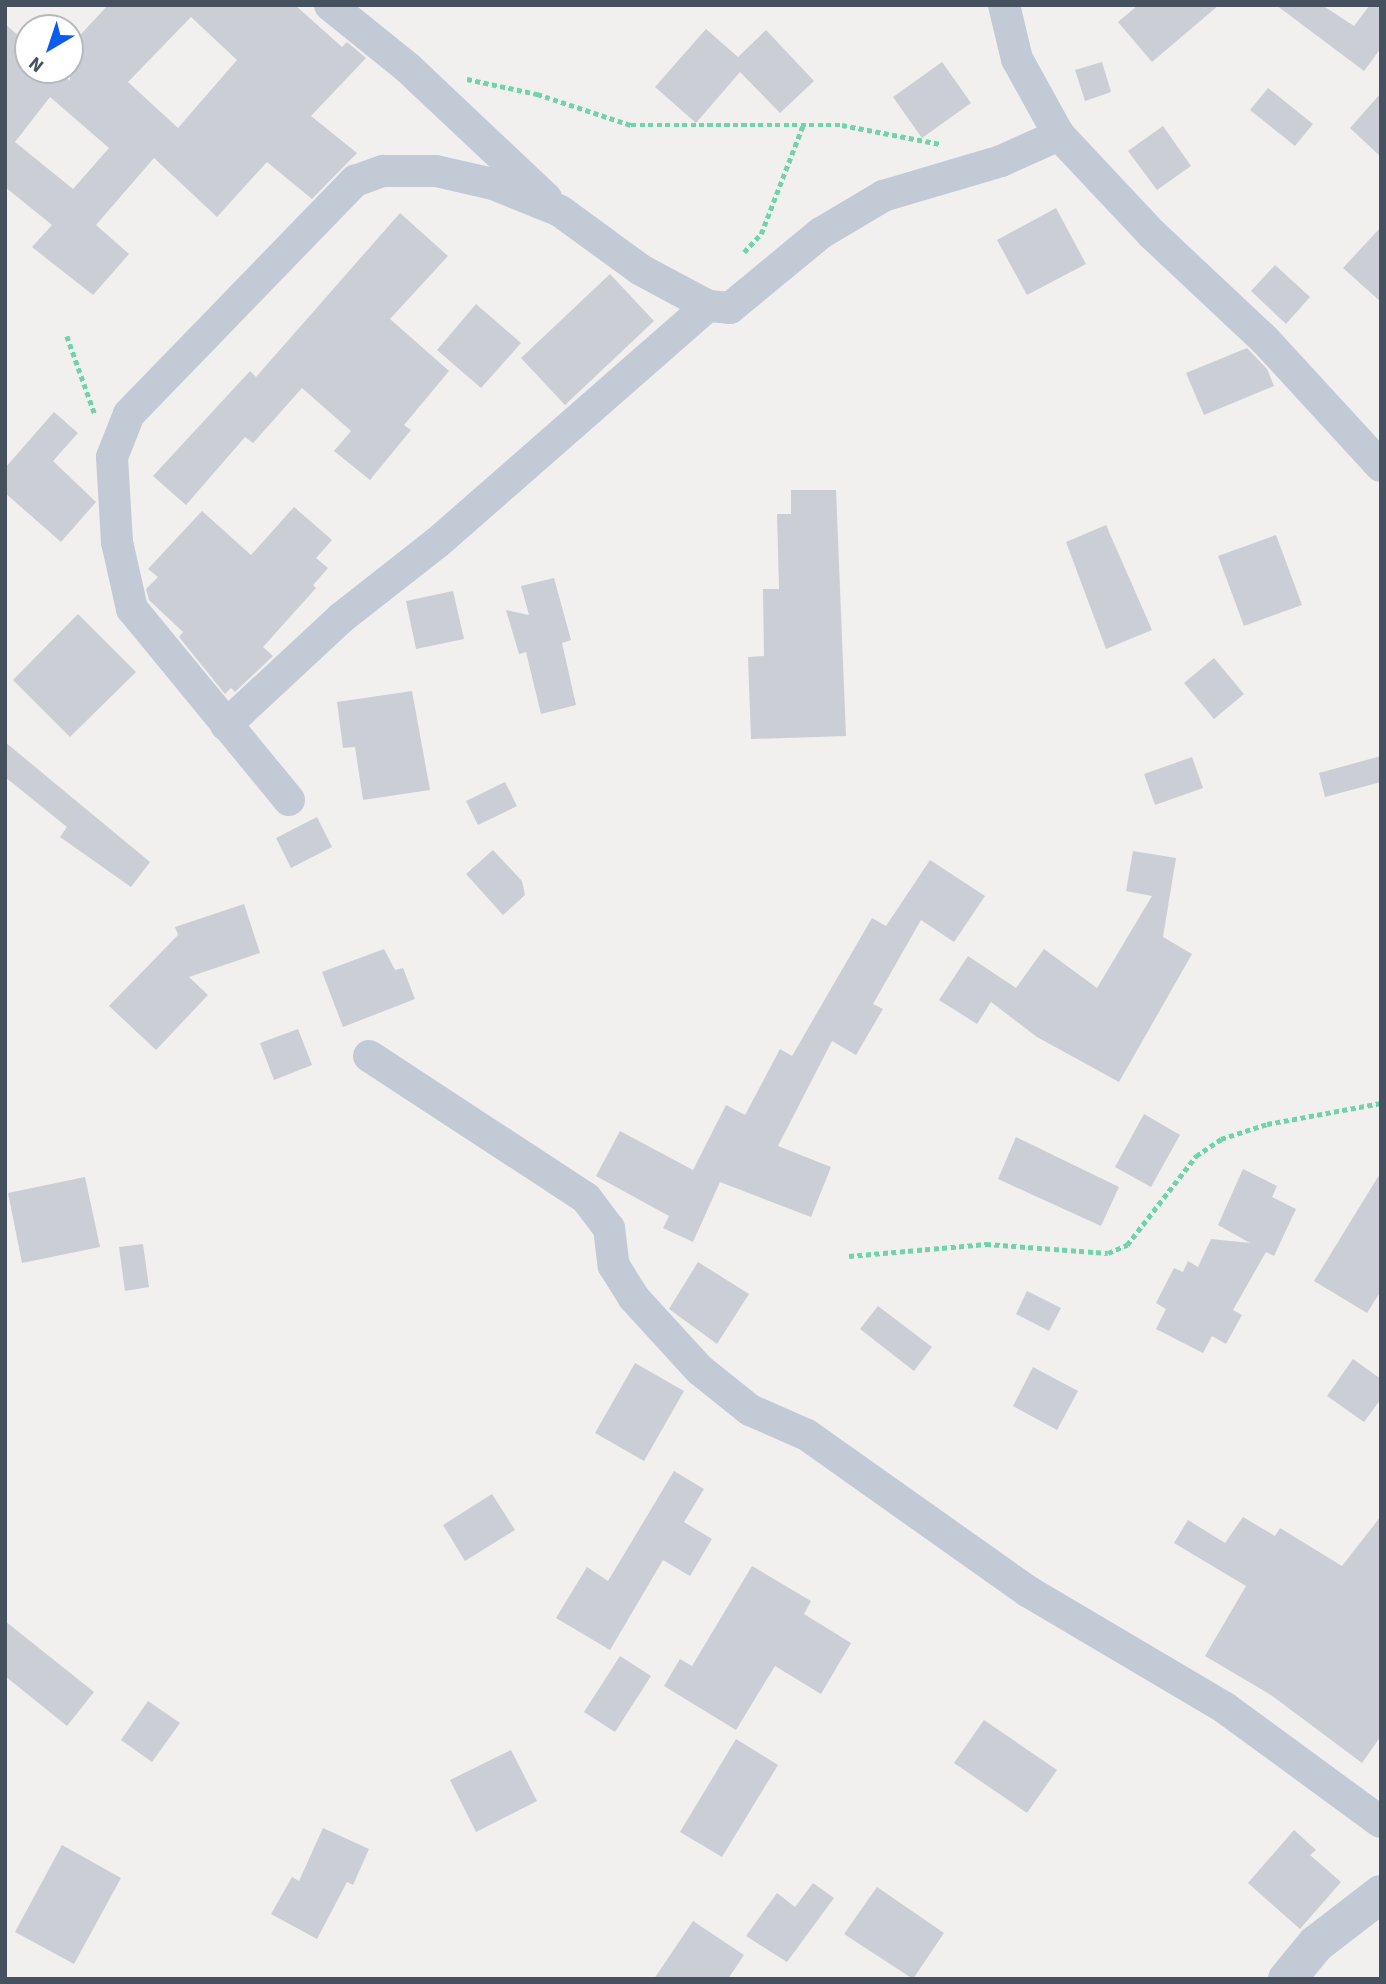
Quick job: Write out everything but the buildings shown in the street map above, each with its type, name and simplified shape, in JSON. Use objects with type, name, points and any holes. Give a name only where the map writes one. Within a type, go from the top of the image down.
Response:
[{"type":"street","points":[[330,5],[408,68],[560,211],[641,270],[708,306],[730,308],[821,233],[883,197],[1001,161],[1059,135]]},
{"type":"street","points":[[1004,5],[1017,59],[1059,135],[1152,234],[1265,340],[1381,466]]},
{"type":"street","points":[[289,800],[132,609],[117,542],[112,457],[129,414],[355,181],[383,171],[436,171],[493,184],[560,211]]},
{"type":"street","points":[[226,725],[341,618],[438,542],[708,306]]},
{"type":"street","points":[[369,1056],[586,1198],[609,1228],[614,1266],[633,1297],[700,1370],[750,1410],[807,1434],[1029,1592],[1225,1708],[1381,1822]]},
{"type":"street","points":[[1287,1979],[1316,1944],[1381,1894]]},
{"type":"path","points":[[460,78],[537,94],[631,125],[842,125],[1001,161]]},
{"type":"path","points":[[738,258],[761,234],[803,125]]},
{"type":"path","points":[[67,336],[112,457]]},
{"type":"path","points":[[849,1256],[986,1244],[1108,1253],[1127,1245],[1196,1156],[1221,1139],[1266,1124],[1381,1103]]}]
